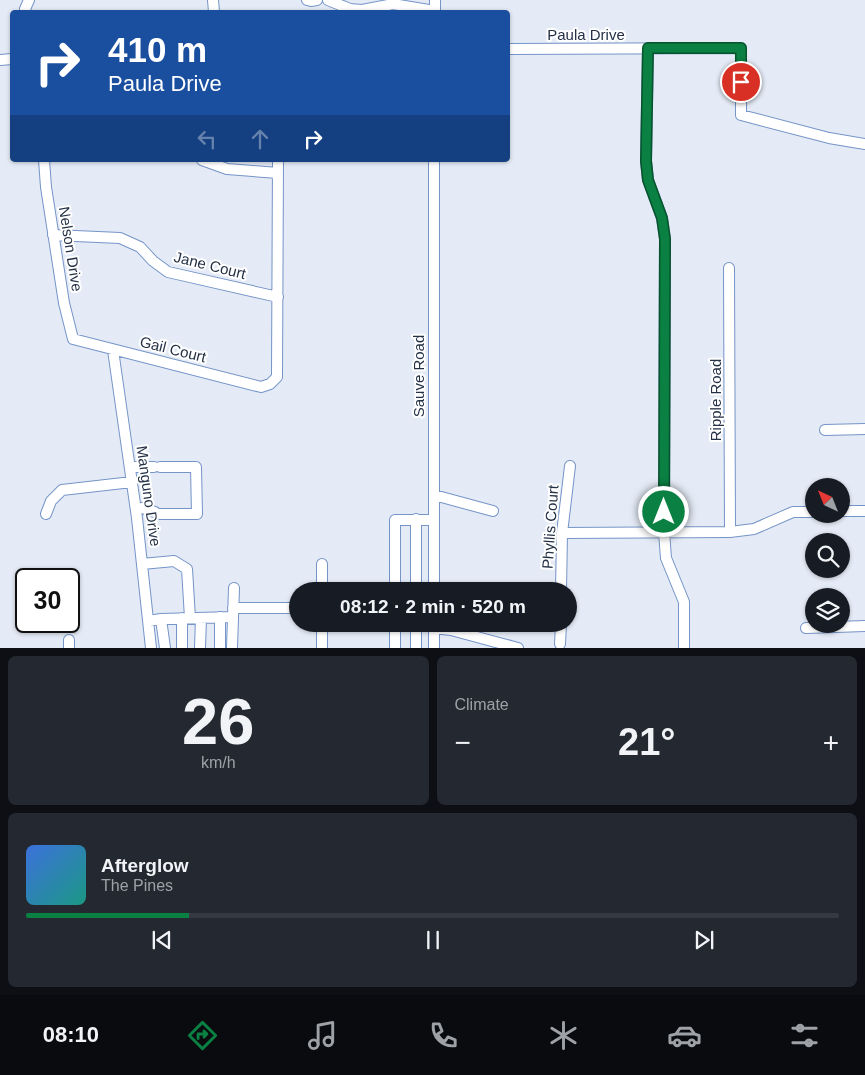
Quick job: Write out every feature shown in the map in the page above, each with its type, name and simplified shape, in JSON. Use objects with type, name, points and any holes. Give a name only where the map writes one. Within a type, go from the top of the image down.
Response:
[{"type":"street","points":[[307,0],[317,0]]},
{"type":"street","points":[[328,0],[350,9],[362,10],[393,4],[435,8]]},
{"type":"street","points":[[648,48],[646,161],[648,180],[662,218],[665,239],[664,532],[666,558],[684,602],[684,648]]},
{"type":"street","name":"Paula Drive","points":[[510,49],[741,48],[741,115],[829,138],[865,144]]},
{"type":"street","name":"Nelson Drive","points":[[44,162],[46,187],[64,303],[70,332],[75,339]]},
{"type":"street","points":[[208,162],[227,169],[278,173]]},
{"type":"street","points":[[278,162],[278,297]]},
{"type":"street","name":"Sauve Road","points":[[434,162],[434,582]]},
{"type":"street","name":"Jane Court","points":[[53,235],[120,238],[140,247],[153,261],[168,272],[278,297]]},
{"type":"street","name":"Ripple Road","points":[[729,268],[730,532]]},
{"type":"street","name":"Gail Court","points":[[75,339],[262,387],[277,377],[278,297]]},
{"type":"street","name":"Manguno Drive","points":[[113,350],[136,509],[151,648]]},
{"type":"street","points":[[824,430],[865,429]]},
{"type":"street","name":"Phyllis Court","points":[[561,582],[562,533],[570,466]]},
{"type":"street","points":[[130,467],[196,467],[197,514],[157,513],[142,508],[136,509]]},
{"type":"street","points":[[46,514],[51,502],[62,490],[132,482]]},
{"type":"street","points":[[434,495],[493,511]]},
{"type":"street","points":[[850,511],[865,511]]},
{"type":"street","points":[[562,533],[730,532],[754,529],[793,512],[805,512]]},
{"type":"street","points":[[416,519],[416,582]]},
{"type":"street","points":[[395,582],[395,520],[434,520]]},
{"type":"street","points":[[142,564],[174,561],[187,569],[186,618],[182,648]]},
{"type":"street","points":[[322,564],[322,582]]},
{"type":"street","points":[[232,648],[234,588]]},
{"type":"street","points":[[148,621],[220,617],[233,613],[289,609]]},
{"type":"street","points":[[220,617],[220,648]]},
{"type":"street","points":[[200,648],[201,618]]},
{"type":"street","points":[[161,619],[165,648]]},
{"type":"street","points":[[850,627],[865,626]]},
{"type":"street","points":[[322,632],[322,648]]},
{"type":"street","points":[[395,632],[395,648]]},
{"type":"street","points":[[416,632],[416,648]]},
{"type":"street","points":[[434,632],[434,648]]},
{"type":"street","points":[[458,632],[518,648]]},
{"type":"street","points":[[560,644],[561,632]]},
{"type":"route","points":[[664,512],[665,239],[662,218],[648,180],[646,161],[648,48],[741,48],[741,82]]}]
